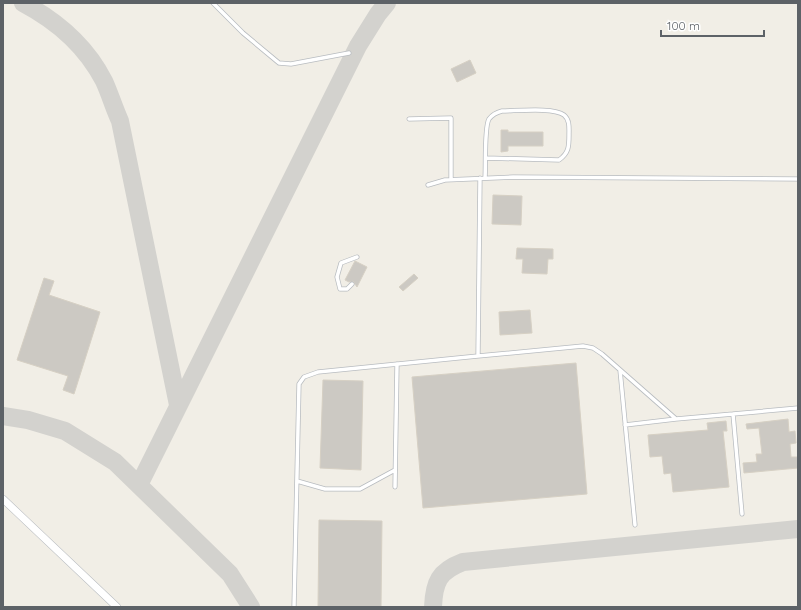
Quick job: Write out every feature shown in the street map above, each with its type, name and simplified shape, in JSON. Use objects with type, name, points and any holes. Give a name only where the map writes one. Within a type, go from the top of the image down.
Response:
[{"type":"street","points":[[3,499],[117,607]]},
{"type":"lane","points":[[214,3],[243,33],[279,63],[291,64],[349,53]]},
{"type":"lane","points":[[485,178],[487,127],[489,119],[497,112],[557,111],[565,115],[569,123],[568,148],[566,155],[559,160],[486,158]]},
{"type":"lane","points":[[409,119],[451,118],[451,180]]},
{"type":"lane","points":[[428,185],[451,180],[480,178],[628,177],[798,179]]},
{"type":"lane","points":[[478,356],[480,178]]},
{"type":"lane","points":[[352,284],[347,289],[340,289],[336,277],[341,263],[357,257]]},
{"type":"lane","points":[[294,607],[299,384],[304,377],[318,372],[583,346],[593,348],[676,419]]},
{"type":"lane","points":[[395,487],[397,364]]},
{"type":"lane","points":[[620,370],[635,525]]},
{"type":"lane","points":[[625,425],[798,408]]},
{"type":"lane","points":[[733,414],[742,514]]},
{"type":"lane","points":[[297,481],[325,489],[360,489],[395,470]]},
{"type":"building","points":[[470,60],[476,73],[457,82],[451,69]]},
{"type":"building","points":[[501,130],[508,130],[508,132],[543,132],[543,146],[508,146],[508,151],[501,152]]},
{"type":"building","points":[[493,195],[522,196],[521,225],[492,224]]},
{"type":"building","points":[[517,248],[553,249],[553,259],[548,259],[547,274],[522,273],[523,259],[516,259]]},
{"type":"building","points":[[355,261],[367,267],[357,287],[353,281],[349,282],[345,280]]},
{"type":"building","points":[[414,274],[418,278],[403,291],[399,287]]},
{"type":"building","points":[[44,278],[54,281],[49,295],[100,312],[74,394],[63,390],[68,376],[17,360]]},
{"type":"building","points":[[530,310],[532,333],[500,335],[499,312]]},
{"type":"building","points":[[576,363],[587,494],[423,508],[412,377]]},
{"type":"building","points":[[323,380],[363,381],[361,470],[320,468]]},
{"type":"building","points":[[788,419],[789,432],[795,431],[796,443],[790,444],[791,457],[798,457],[798,468],[744,473],[743,463],[757,462],[756,454],[762,454],[759,428],[747,429],[746,424]]},
{"type":"building","points":[[726,421],[727,431],[723,431],[729,487],[673,492],[671,473],[664,474],[662,456],[650,457],[648,435],[708,430],[707,423]]},
{"type":"building","points":[[319,520],[382,521],[381,607],[318,607]]},
{"type":"taxiway","points":[[23,3],[59,26],[89,57],[104,81],[120,121],[178,405]]},
{"type":"taxiway","points":[[139,485],[358,46],[378,14],[387,3]]},
{"type":"taxiway","points":[[3,416],[28,420],[65,431],[115,462],[230,574],[251,607]]},
{"type":"taxiway","points":[[433,607],[435,591],[439,578],[448,569],[463,562],[798,529]]}]
